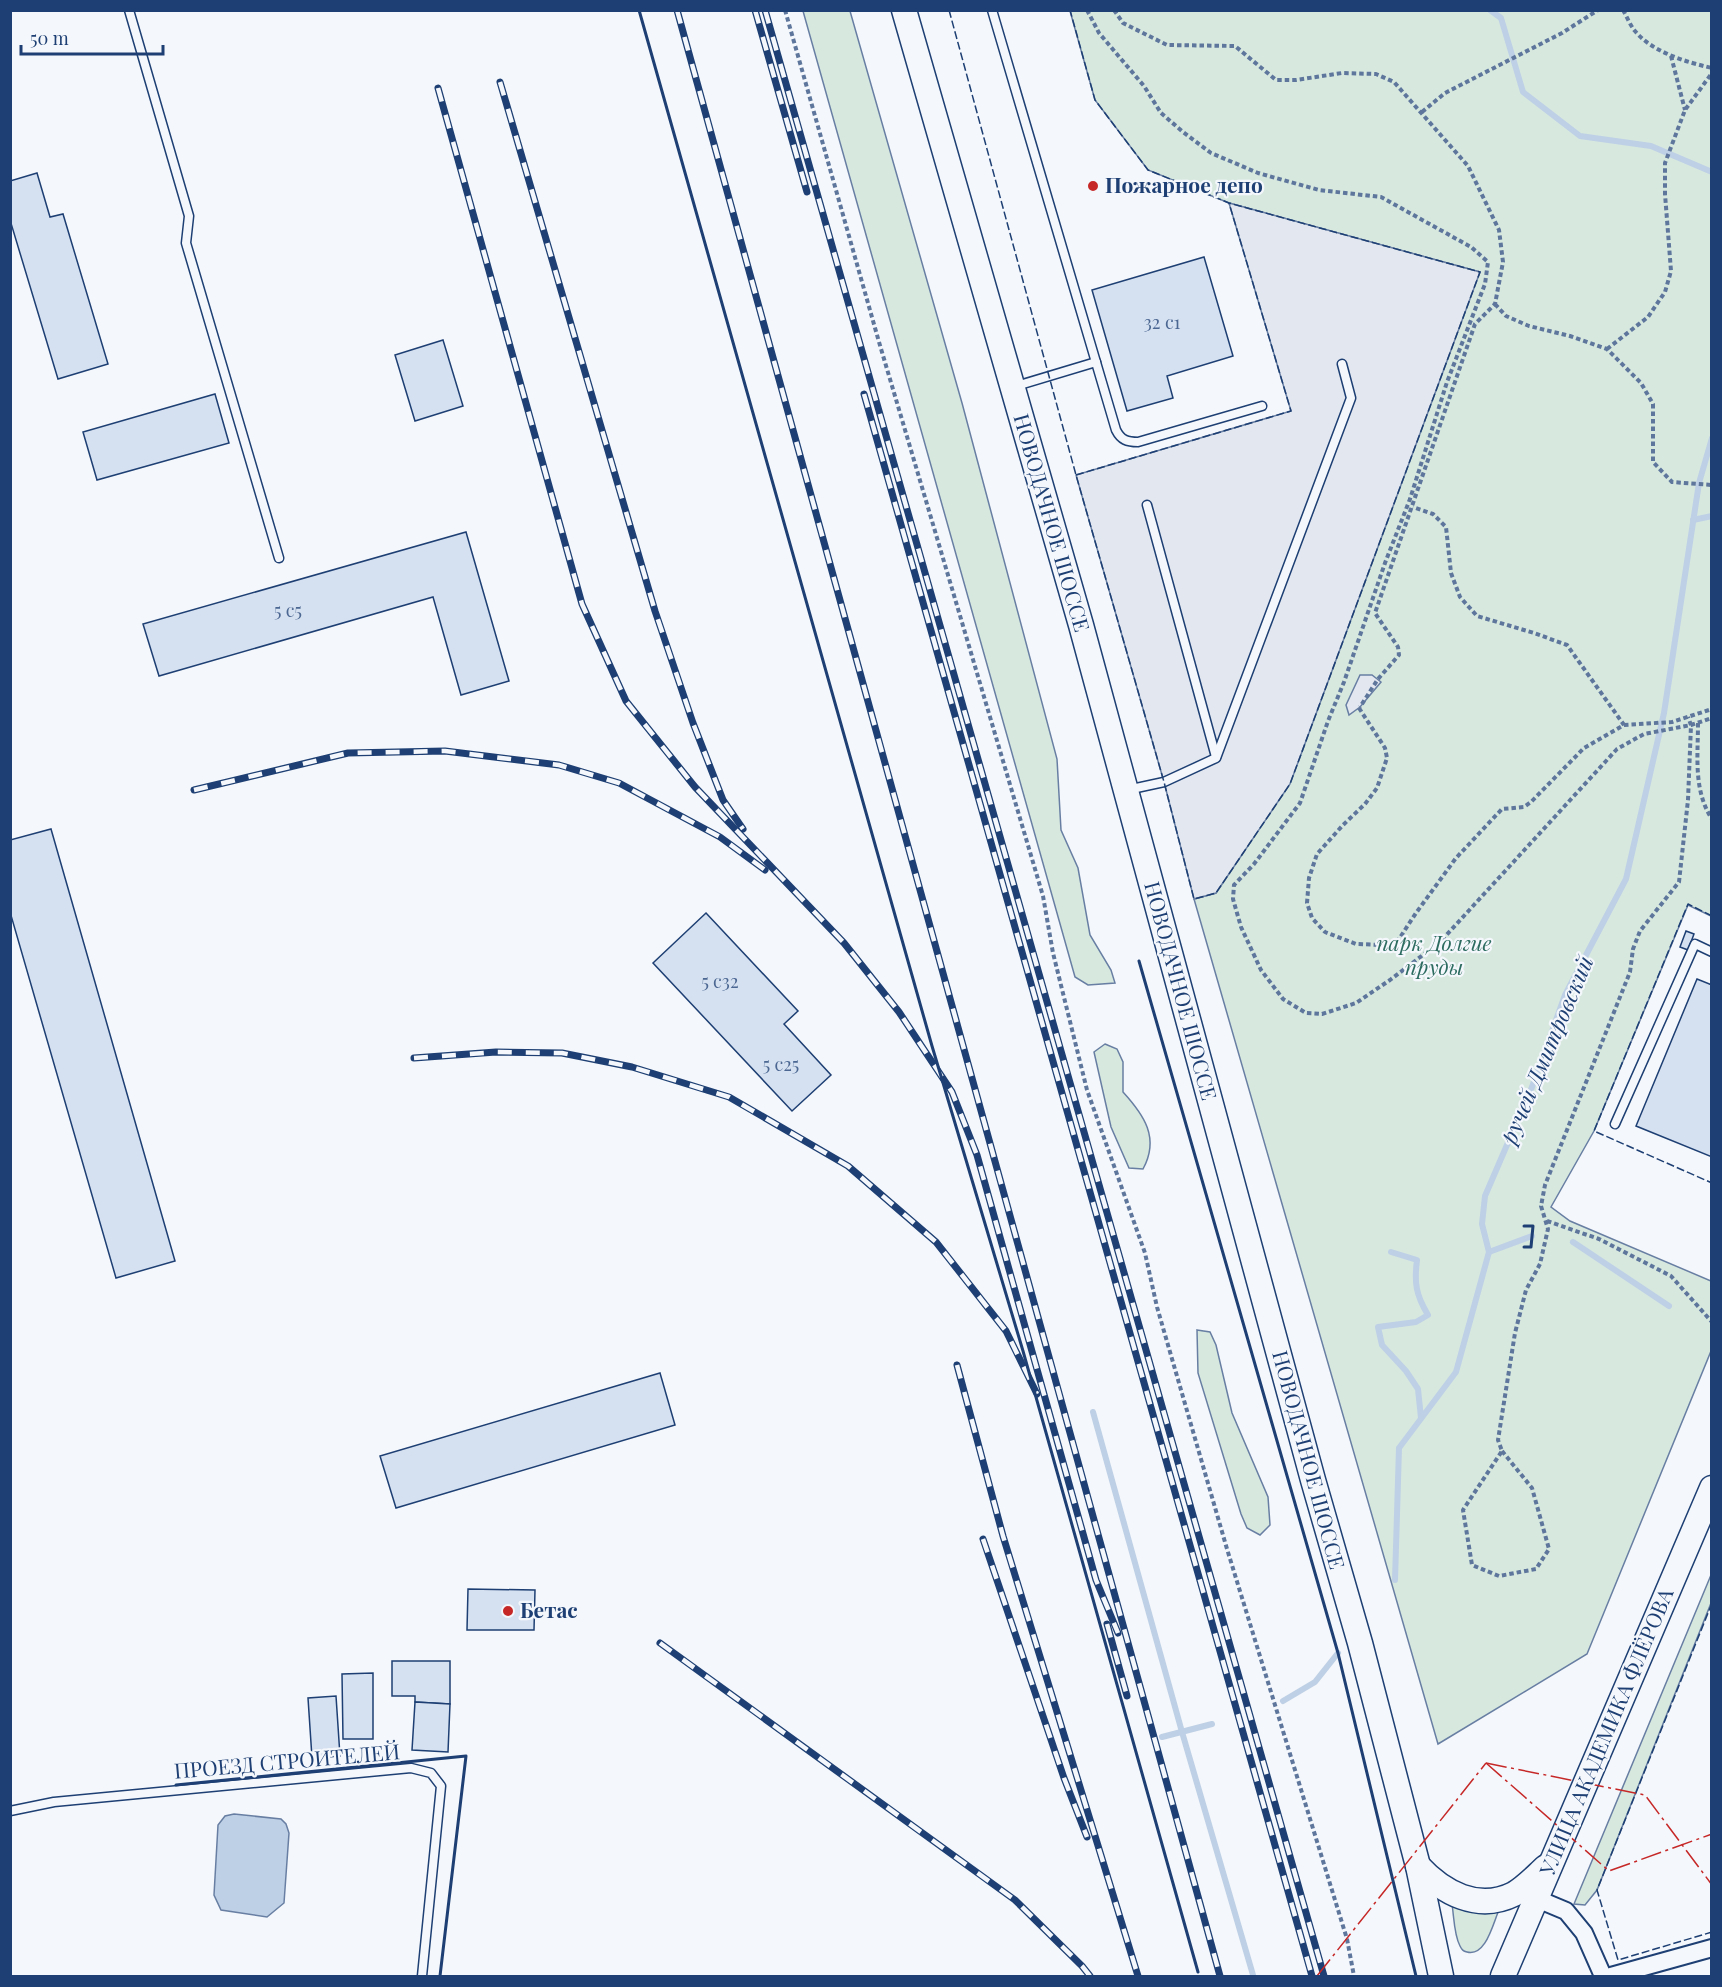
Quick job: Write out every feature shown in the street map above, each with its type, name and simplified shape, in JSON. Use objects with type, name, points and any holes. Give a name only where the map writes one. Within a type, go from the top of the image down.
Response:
[{"type":"street","name":"НОВОДАЧНОЕ ШОССЕ","points":[[904,10],[1081,625],[1313,1480],[1360,1643],[1418,1866],[1441,1977]]},
{"type":"street","name":"УЛИЦА АКАДЕМИКА ФЛЁРОВА","points":[[1503,1977],[1712,1488]]},
{"type":"street","points":[[1418,1866],[1432,1882],[1461,1897],[1479,1901],[1495,1901],[1515,1893],[1550,1863]]},
{"type":"street","points":[[1535,1898],[1566,1911],[1584,1933],[1603,1977]]},
{"type":"street","points":[[1611,1977],[1711,1952]]},
{"type":"lane","points":[[129,10],[189,216],[186,243],[279,558]]},
{"type":"lane","points":[[992,10],[1120,438],[1129,442],[1138,442],[1262,406]]},
{"type":"lane","points":[[1012,387],[1096,362]]},
{"type":"lane","points":[[1126,790],[1164,782],[1216,758],[1351,398],[1342,364]]},
{"type":"lane","points":[[1147,505],[1216,758]]},
{"type":"lane","points":[[1615,1124],[1695,944],[1712,952]]},
{"type":"lane","name":"ПРОЕЗД СТРОИТЕЛЕЙ","points":[[10,1811],[54,1802],[399,1769],[411,1768],[431,1773],[441,1786],[422,1977]]},
{"type":"path","points":[[785,10],[879,342],[1043,896],[1053,953],[1087,1090],[1145,1253],[1157,1307],[1343,1928],[1354,1977]]},
{"type":"path","points":[[1087,10],[1099,33],[1144,86],[1161,113],[1211,153],[1258,173],[1319,190],[1381,197],[1472,247],[1488,262],[1485,284],[1451,371],[1410,499],[1300,803],[1254,864],[1234,885],[1233,899],[1241,927],[1262,970],[1282,999],[1306,1013],[1322,1014],[1356,1003],[1440,942],[1617,749],[1646,734],[1691,725],[1712,718]]},
{"type":"path","points":[[1114,10],[1123,23],[1167,45],[1235,46],[1276,80],[1296,80],[1342,73],[1376,74],[1394,82],[1468,166],[1499,230],[1503,262],[1495,304],[1475,324],[1376,613],[1398,647],[1400,655],[1378,679],[1360,707],[1385,748],[1387,758],[1377,788],[1365,804],[1317,854],[1309,878],[1307,903],[1312,918],[1325,932],[1356,944],[1392,943],[1399,939],[1456,858],[1502,809],[1524,807],[1531,802],[1584,748],[1624,725],[1672,722],[1712,709]]},
{"type":"path","points":[[1422,112],[1445,93],[1562,33],[1598,10]]},
{"type":"path","points":[[1623,10],[1636,33],[1659,50],[1685,62],[1712,68]]},
{"type":"path","points":[[1671,55],[1685,110]]},
{"type":"path","points":[[1607,349],[1648,317],[1665,292],[1671,271],[1665,163],[1685,110],[1712,73]]},
{"type":"path","points":[[1495,304],[1506,316],[1528,326],[1570,336],[1607,349],[1641,383],[1653,404],[1653,462],[1672,482],[1712,485]]},
{"type":"path","points":[[1413,507],[1433,514],[1446,527],[1451,573],[1460,597],[1477,616],[1567,645],[1624,725]]},
{"type":"path","points":[[1502,1451],[1463,1510],[1472,1565],[1499,1576],[1536,1569],[1549,1549],[1532,1488],[1502,1451],[1498,1440],[1515,1333],[1526,1290],[1540,1264],[1548,1229],[1541,1206],[1545,1185],[1630,972],[1633,949],[1640,931],[1679,882],[1688,800],[1691,725],[1688,717]]},
{"type":"path","points":[[1698,723],[1699,787],[1705,809],[1712,819]]},
{"type":"path","points":[[1546,1221],[1599,1239],[1671,1276],[1712,1322]]},
{"type":"green space","points":[[803,11],[850,11],[962,403],[1057,759],[1061,830],[1078,868],[1090,935],[1111,970],[1115,983],[1088,985],[1075,977]]},
{"type":"green space","name":"парк Долгие пруды","points":[[1070,11],[1711,11],[1711,916],[1688,905],[1594,1131],[1551,1207],[1570,1221],[1711,1281],[1711,1351],[1587,1654],[1438,1744],[1194,899],[1216,893],[1480,272],[1229,203],[1148,170],[1095,100]]},
{"type":"green space","points":[[1105,1044],[1117,1049],[1123,1062],[1123,1092],[1143,1118],[1150,1137],[1148,1158],[1143,1169],[1129,1168],[1111,1127],[1094,1052]]},
{"type":"green space","points":[[1197,1330],[1210,1332],[1216,1345],[1232,1413],[1268,1497],[1270,1525],[1260,1535],[1247,1528],[1241,1514],[1198,1373]]},
{"type":"green space","points":[[1711,1575],[1711,1603],[1597,1890],[1585,1905],[1574,1904]]},
{"type":"green space","points":[[1452,1904],[1472,1912],[1499,1910],[1488,1938],[1474,1952],[1464,1951],[1458,1942]]},
{"type":"shaded area","points":[[1229,203],[1480,272],[1290,784],[1216,893],[1194,899],[1164,782],[1076,475],[1291,411]]},
{"type":"shaded area","points":[[1360,675],[1372,675],[1381,682],[1360,707],[1349,715],[1346,705]]},
{"type":"water","points":[[234,1814],[281,1819],[286,1824],[289,1833],[284,1903],[267,1917],[221,1910],[214,1895],[218,1825],[225,1816]]},
{"type":"building","points":[[37,173],[50,217],[63,214],[108,364],[58,379],[10,220],[10,181]]},
{"type":"building","points":[[1204,257],[1233,356],[1167,376],[1173,398],[1127,411],[1092,290]]},
{"type":"building","points":[[443,340],[463,406],[415,421],[395,355]]},
{"type":"building","points":[[215,394],[229,443],[97,480],[83,432]]},
{"type":"building","points":[[466,532],[509,681],[461,695],[433,597],[159,676],[143,624]]},
{"type":"building","points":[[51,829],[175,1261],[116,1278],[10,912],[10,840]]},
{"type":"building","points":[[706,913],[798,1011],[784,1024],[831,1075],[792,1111],[653,963]]},
{"type":"building","points":[[1686,931],[1694,934],[1688,950],[1680,947]]},
{"type":"building","points":[[1697,979],[1712,985],[1712,1157],[1636,1126]]},
{"type":"building","points":[[660,1373],[675,1425],[396,1508],[380,1456]]},
{"type":"building","points":[[468,1589],[535,1590],[534,1630],[467,1630]]},
{"type":"building","points":[[392,1661],[450,1661],[450,1704],[415,1702],[415,1696],[392,1696]]},
{"type":"building","points":[[373,1673],[373,1739],[343,1739],[342,1674]]},
{"type":"building","points":[[336,1696],[340,1756],[312,1758],[308,1698]]},
{"type":"building","points":[[415,1702],[450,1704],[448,1752],[412,1750]]},
{"type":"waterway","points":[[1490,10],[1501,18],[1523,92],[1580,136],[1651,146],[1712,172]]},
{"type":"waterway","name":"ручей Дмитровский","points":[[1395,1580],[1399,1448],[1456,1372],[1489,1252],[1482,1224],[1485,1196],[1532,1087],[1565,995],[1626,879],[1664,713],[1699,483],[1712,438]]},
{"type":"waterway","points":[[1693,520],[1712,516]]},
{"type":"waterway","points":[[1489,1252],[1532,1236]]},
{"type":"waterway","points":[[1573,1242],[1669,1306]]},
{"type":"waterway","points":[[1391,1252],[1417,1260],[1417,1289],[1428,1315],[1416,1322],[1378,1327],[1382,1345],[1406,1371],[1418,1389],[1421,1418]]},
{"type":"waterway","points":[[1093,1412],[1182,1732],[1253,1975]]},
{"type":"waterway","name":"ручей Дмитровский","points":[[1283,1701],[1315,1682],[1338,1653]]},
{"type":"waterway","name":"ручей Дмитровский","points":[[1162,1737],[1212,1724]]},
{"type":"railway","points":[[677,10],[1220,1976]]},
{"type":"railway","points":[[755,10],[807,192]]},
{"type":"railway","points":[[765,10],[1324,1976]]},
{"type":"railway","points":[[500,82],[655,611],[693,723],[723,800],[743,829]]},
{"type":"railway","points":[[438,88],[582,604],[626,701],[695,787],[844,943],[899,1012],[952,1092],[977,1155],[1096,1580],[1118,1633]]},
{"type":"railway","points":[[864,394],[1312,1976]]},
{"type":"railway","points":[[194,790],[348,753],[445,751],[559,765],[619,783],[720,837],[765,870]]},
{"type":"railway","points":[[414,1058],[496,1052],[562,1053],[632,1067],[729,1097],[848,1166],[936,1242],[1006,1331],[1037,1394]]},
{"type":"railway","points":[[957,1365],[1003,1536],[1138,1976]]},
{"type":"railway","points":[[983,1539],[1064,1778],[1087,1837]]},
{"type":"railway","points":[[1107,1624],[1127,1696]]},
{"type":"railway","points":[[660,1643],[1015,1900],[1090,1976]]},
{"type":"fence","points":[[949,10],[1076,475],[1164,782],[1194,899],[1216,893],[1290,784],[1480,272],[1229,203],[1148,170],[1095,100],[1070,10]]},
{"type":"fence","points":[[1076,475],[1291,411],[1229,203]]},
{"type":"fence","points":[[1712,916],[1688,904],[1594,1131],[1712,1183]]},
{"type":"fence","points":[[1712,1603],[1597,1890],[1618,1960],[1712,1932]]},
{"type":"wall","points":[[639,10],[932,1046],[1023,1351],[1198,1972]]},
{"type":"wall","points":[[1139,961],[1338,1653],[1416,1976]]},
{"type":"wall","points":[[1524,1226],[1533,1226],[1531,1247],[1524,1247]]},
{"type":"wall","points":[[176,1785],[466,1756],[440,1976]]},
{"type":"power","points":[[1486,1763],[1645,1795],[1712,1885]]},
{"type":"power","points":[[1486,1763],[1609,1871],[1712,1834]]},
{"type":"power","points":[[1317,1976],[1486,1763]]},
{"type":"place","name":"Пожарное депо","points":[[1093,186]]},
{"type":"place","name":"Бетас","points":[[508,1611]]}]
